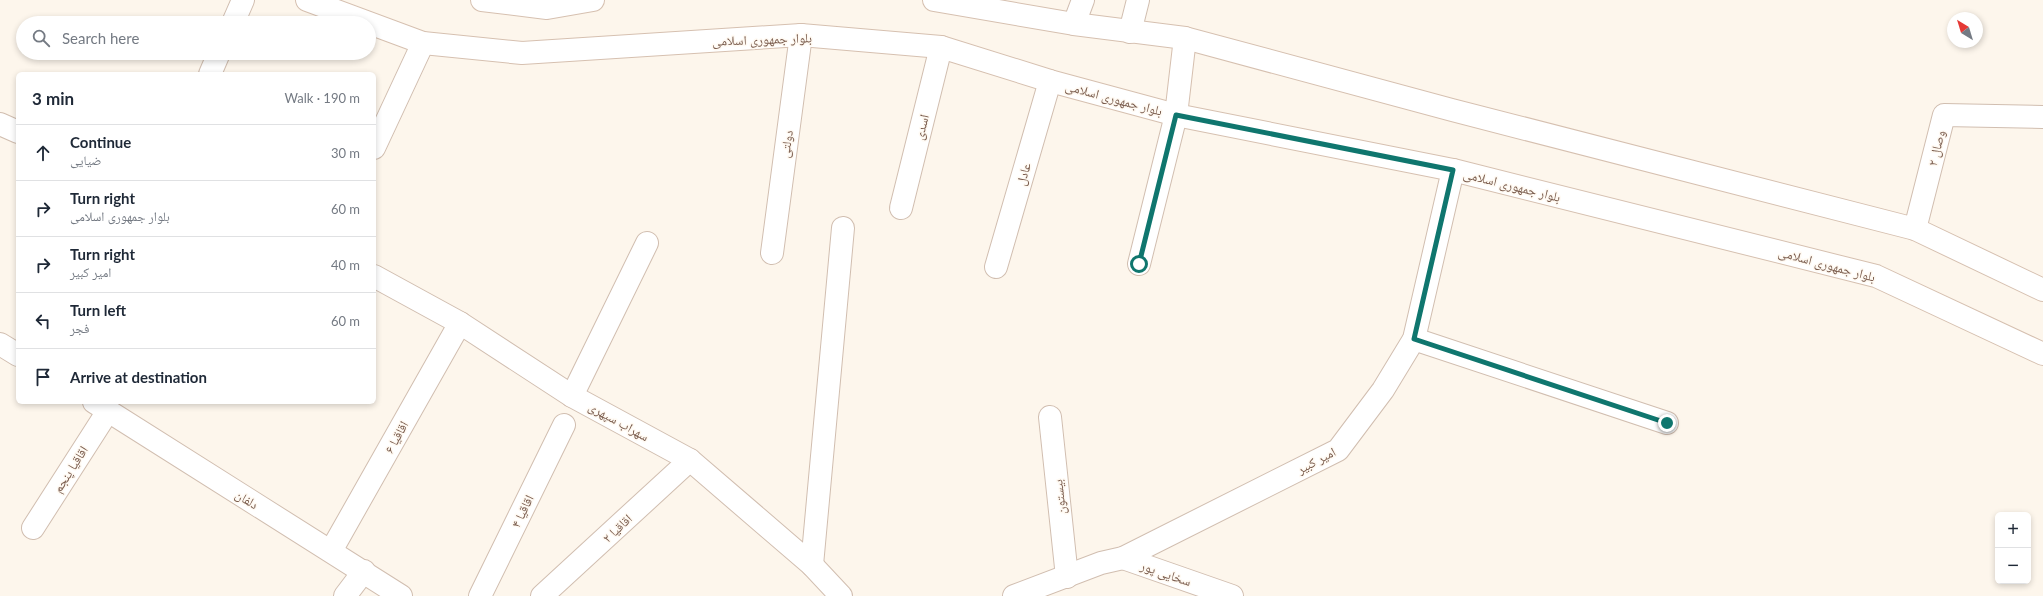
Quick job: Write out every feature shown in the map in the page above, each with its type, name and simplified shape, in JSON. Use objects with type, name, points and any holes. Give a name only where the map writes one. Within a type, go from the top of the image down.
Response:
[{"type":"street","points":[[235,16],[243,0]]},
{"type":"street","name":"بلوار جمهوری اسلامی","points":[[308,0],[351,16]]},
{"type":"street","points":[[482,0],[547,8],[594,0]]},
{"type":"street","points":[[934,0],[1074,24],[1185,38],[1452,110],[1915,229],[2043,290]]},
{"type":"street","points":[[1074,24],[1082,0]]},
{"type":"street","points":[[1130,32],[1138,0]]},
{"type":"street","name":"بلوار جمهوری اسلامی","points":[[376,25],[423,43],[522,53],[801,35],[941,47],[1050,81],[1176,115],[1453,170],[1876,276],[2043,354]]},
{"type":"street","name":"دولتی","points":[[772,253],[801,35]]},
{"type":"street","points":[[1139,264],[1176,115],[1185,38]]},
{"type":"street","points":[[376,144],[423,43]]},
{"type":"street","name":"اسدی","points":[[901,208],[941,47]]},
{"type":"street","points":[[211,72],[216,60]]},
{"type":"street","name":"عادل","points":[[996,267],[1050,81]]},
{"type":"street","name":"وصال ۲","points":[[1915,229],[1944,115],[2043,117]]},
{"type":"street","points":[[0,124],[16,131]]},
{"type":"street","name":"امیر کبیر","points":[[1014,596],[1101,563],[1123,558],[1338,450],[1382,390],[1414,339],[1453,170]]},
{"type":"street","points":[[812,564],[843,228]]},
{"type":"street","points":[[572,396],[647,243]]},
{"type":"street","name":"سهراب سپهری","points":[[376,277],[460,324],[572,396],[690,460],[812,564],[841,596]]},
{"type":"street","name":"اقاقیا ۶","points":[[331,551],[460,324]]},
{"type":"street","points":[[1414,339],[1667,423]]},
{"type":"street","points":[[0,344],[16,354]]},
{"type":"street","name":"دلفان","points":[[101,406],[364,571],[401,596]]},
{"type":"street","name":"اقاقیا پنجم","points":[[33,528],[101,406]]},
{"type":"street","name":"بیستون","points":[[1050,417],[1067,577]]},
{"type":"street","name":"اقاقیا ۴","points":[[480,596],[564,425]]},
{"type":"street","name":"اقاقیا ۲","points":[[542,596],[690,460]]},
{"type":"street","name":"سخایی پور","points":[[1123,558],[1232,596]]},
{"type":"street","points":[[345,596],[364,571]]},
{"type":"route","points":[[1139,264],[1176,115],[1453,170],[1414,339],[1667,423]]}]
